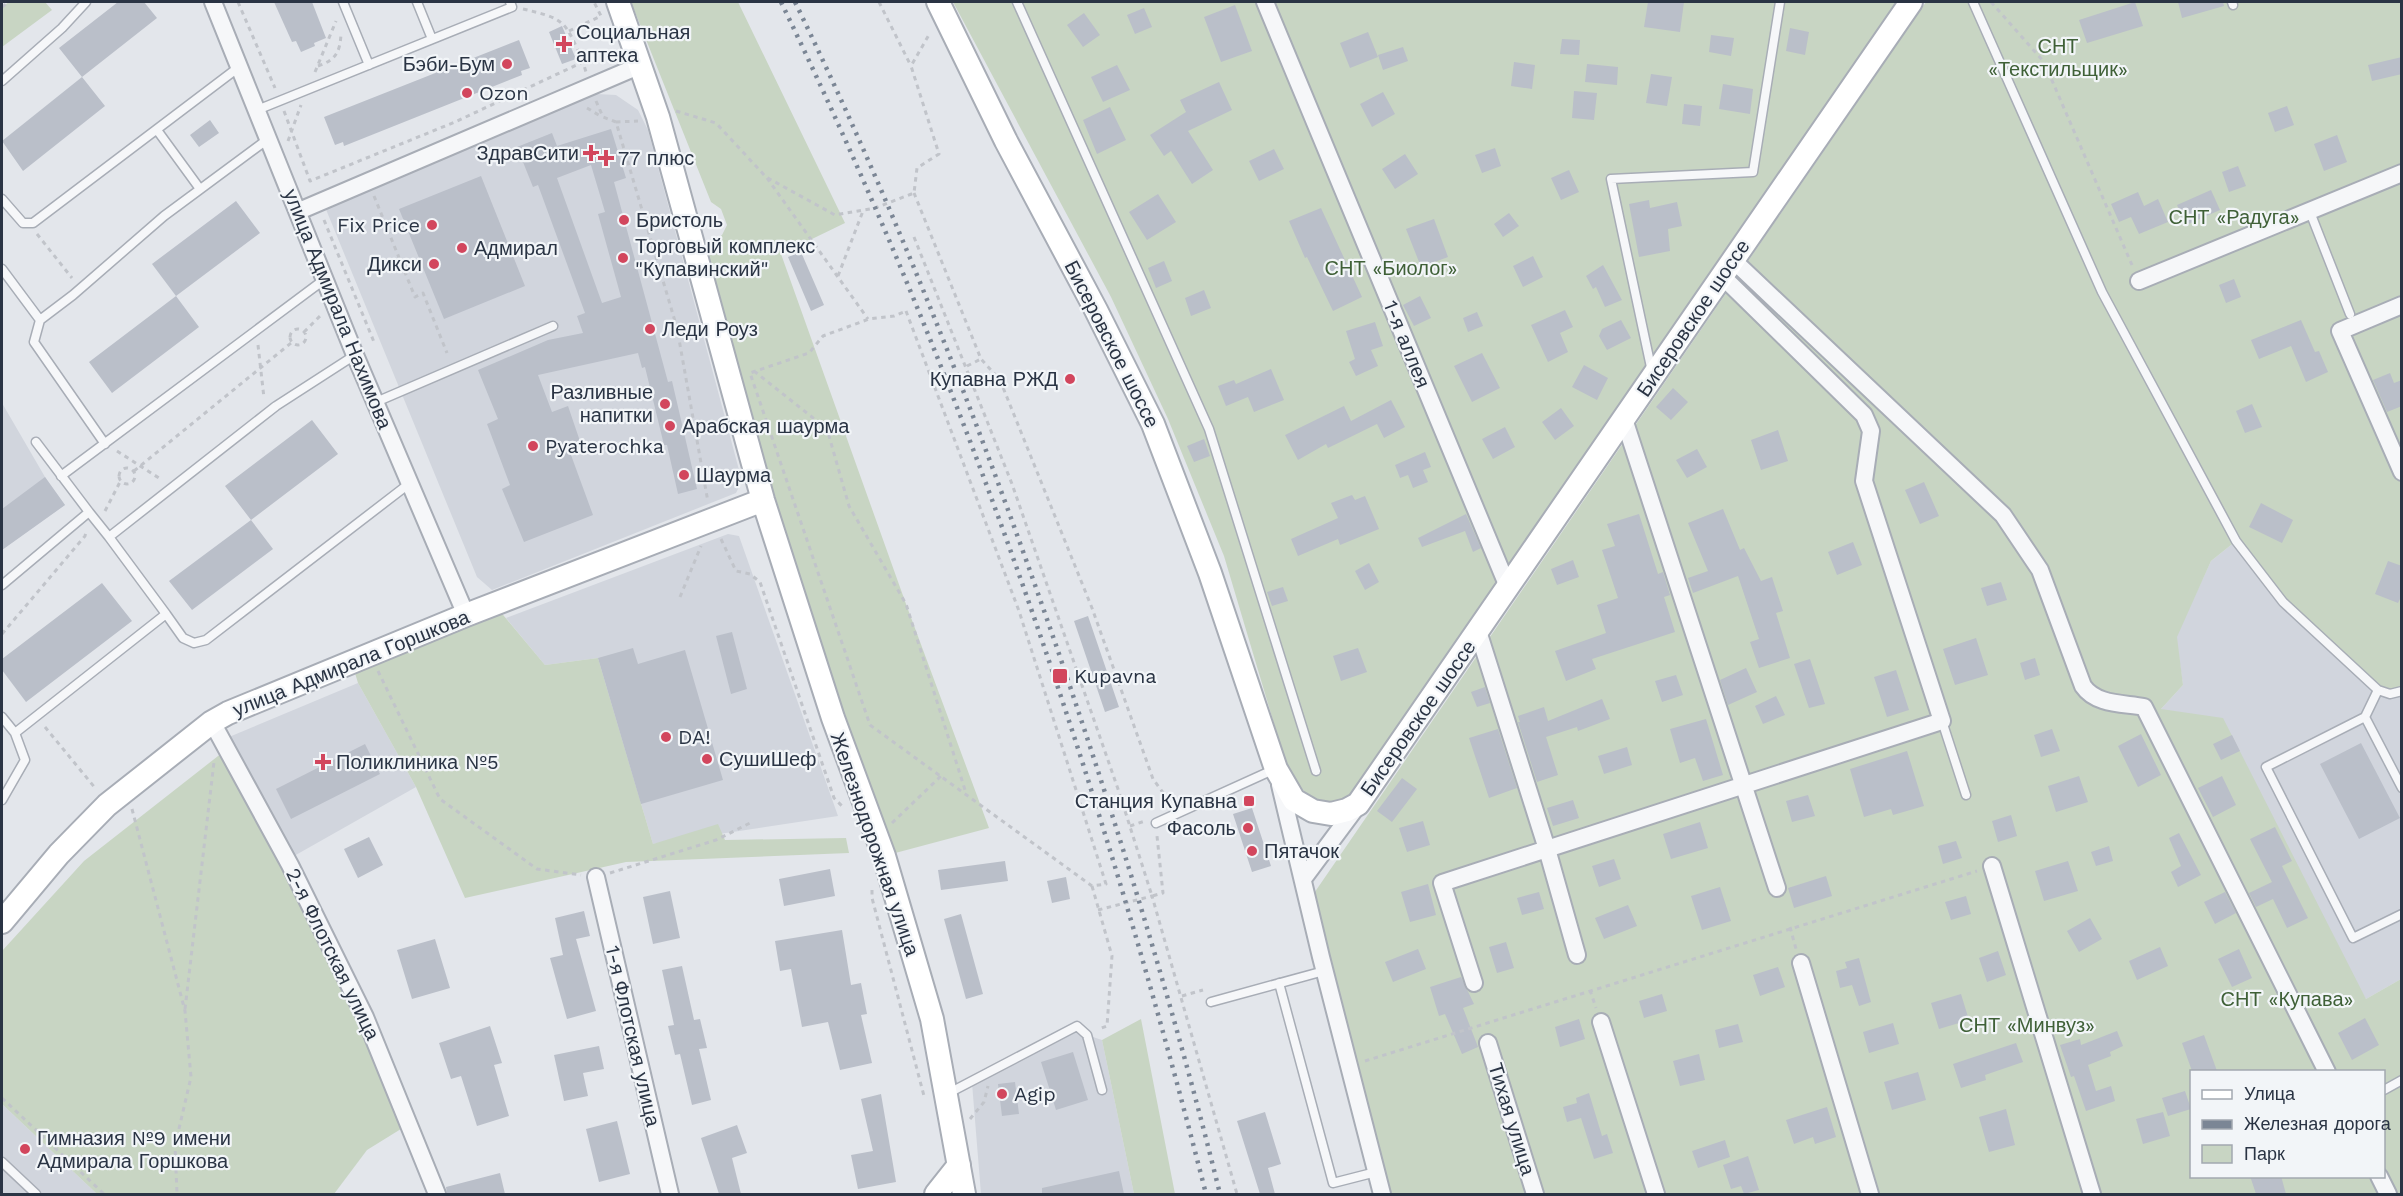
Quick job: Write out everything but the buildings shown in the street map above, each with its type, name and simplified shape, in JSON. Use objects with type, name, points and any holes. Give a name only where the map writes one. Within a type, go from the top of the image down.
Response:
[{"type":"main road","name":"Железнодорожная улица","points":[[618,2],[641,65],[698,255],[763,500],[833,718],[877,837],[932,1019],[964,1194]]},
{"type":"main road","name":"Бисеровское шоссе","points":[[940,7],[1006,141],[1153,423],[1210,573],[1276,769],[1294,800],[1312,811],[1331,814],[1347,810],[1358,804],[1911,2]]},
{"type":"main road","name":"улица Адмирала Горшкова","points":[[2,922],[82,829],[126,789],[215,728],[228,713],[466,615],[763,500]]},
{"type":"main road","points":[[936,1194],[959,1165]]},
{"type":"street","name":"улица Адмирала Нахимова","points":[[213,2],[356,355],[466,615]]},
{"type":"street","name":"1-я аллея","points":[[1265,2],[1508,587]]},
{"type":"street","points":[[299,211],[589,93],[641,65]]},
{"type":"street","points":[[2139,281],[2402,173]]},
{"type":"street","points":[[1474,983],[1442,883],[1942,720],[1863,481],[1871,431],[1864,415],[1727,268]]},
{"type":"street","points":[[1727,268],[2002,515],[2040,570],[2083,686],[2088,693],[2103,700],[2144,707],[2326,1070]]},
{"type":"street","points":[[2402,305],[2340,331],[2402,472]]},
{"type":"street","points":[[1624,419],[1777,888]]},
{"type":"street","points":[[1478,630],[1548,849],[1577,955]]},
{"type":"street","name":"2-я Флотская улица","points":[[215,728],[285,856],[365,1017],[437,1194]]},
{"type":"street","points":[[1276,769],[1324,971],[1382,1194]]},
{"type":"street","points":[[1303,879],[1358,804]]},
{"type":"street","points":[[1992,866],[2092,1194]]},
{"type":"street","name":"1-я Флотская улица","points":[[597,877],[670,1194]]},
{"type":"street","points":[[1801,963],[1870,1194]]},
{"type":"street","points":[[1601,1022],[1656,1194]]},
{"type":"street","name":"Тихая улица","points":[[1488,1043],[1535,1194]]},
{"type":"street","points":[[2380,1178],[2388,1194]]},
{"type":"lane","points":[[2,81],[62,28],[83,2]]},
{"type":"lane","points":[[344,2],[369,65]]},
{"type":"lane","points":[[417,2],[432,39]]},
{"type":"lane","points":[[1017,2],[1209,429],[1317,771]]},
{"type":"lane","points":[[1653,377],[1611,179],[1753,172],[1780,2]]},
{"type":"lane","points":[[1973,2],[2102,292],[2236,541],[2283,602],[2378,690],[2390,694],[2402,691]]},
{"type":"lane","points":[[257,110],[432,39],[511,4]]},
{"type":"lane","points":[[2,199],[23,223],[29,223],[43,216],[239,67]]},
{"type":"lane","points":[[157,130],[200,189]]},
{"type":"lane","points":[[105,443],[34,342],[40,320],[80,289],[164,216],[268,139]]},
{"type":"lane","points":[[2310,212],[2350,314]]},
{"type":"lane","points":[[2,269],[40,320]]},
{"type":"lane","points":[[62,476],[325,279]]},
{"type":"lane","points":[[376,402],[553,326]]},
{"type":"lane","points":[[110,537],[276,406],[356,355]]},
{"type":"lane","points":[[36,442],[110,537],[183,638],[194,643],[206,640],[410,483]]},
{"type":"lane","points":[[2,585],[89,512]]},
{"type":"lane","points":[[15,733],[166,614]]},
{"type":"lane","points":[[2378,690],[2365,717],[2266,767],[2353,938],[2402,914]]},
{"type":"lane","points":[[2,717],[15,733],[25,760],[2,800]]},
{"type":"lane","points":[[2365,717],[2402,788]]},
{"type":"lane","points":[[1942,720],[1965,795]]},
{"type":"lane","points":[[1156,823],[1276,769]]},
{"type":"lane","points":[[1211,1002],[1324,971]]},
{"type":"lane","points":[[1279,983],[1334,1183],[1376,1172]]},
{"type":"lane","points":[[947,1094],[1077,1026],[1087,1035],[1102,1090]]},
{"type":"lane","points":[[2385,1089],[2402,1080]]},
{"type":"lane","points":[[2,1162],[36,1194]]},
{"type":"path","points":[[2,7],[9,2]]},
{"type":"path","points":[[238,2],[280,101],[310,181],[455,122],[583,62]]},
{"type":"path","points":[[569,31],[601,16],[594,2]]},
{"type":"path","points":[[879,2],[911,66],[939,154],[917,168],[914,193],[981,359],[1000,380],[1092,608],[1153,779],[1167,798],[1185,810]]},
{"type":"path","points":[[1991,2],[2044,62],[2139,281]]},
{"type":"path","points":[[511,4],[555,17],[569,31],[583,62],[589,93],[596,98],[603,117]]},
{"type":"path","points":[[911,66],[940,7]]},
{"type":"path","points":[[318,66],[332,61],[340,50],[341,34],[332,11]]},
{"type":"path","points":[[580,104],[616,122],[646,121]]},
{"type":"path","points":[[671,111],[716,123],[766,177],[869,320]]},
{"type":"path","points":[[616,122],[677,328],[711,519],[736,571],[750,574],[760,582],[834,798],[843,806]]},
{"type":"path","points":[[766,177],[835,215],[863,211],[914,193]]},
{"type":"path","points":[[372,191],[415,297],[423,293],[447,353]]},
{"type":"path","points":[[838,276],[863,211]]},
{"type":"path","points":[[321,213],[374,342]]},
{"type":"path","points":[[29,223],[80,289]]},
{"type":"path","points":[[914,237],[1012,484],[1130,826],[1237,1194]]},
{"type":"path","points":[[304,332],[327,309]]},
{"type":"path","points":[[906,311],[1019,611],[1106,885],[1092,886],[870,725],[750,373],[809,353],[823,336],[869,320],[894,316],[906,311]]},
{"type":"path","points":[[299,329],[304,332],[306,337],[304,344],[297,346],[291,343],[289,338],[292,331],[299,329]]},
{"type":"path","points":[[256,331],[264,402]]},
{"type":"path","points":[[134,471],[291,343]]},
{"type":"path","points":[[966,366],[981,359]]},
{"type":"path","points":[[754,371],[827,429],[849,506],[906,604],[966,794]]},
{"type":"path","points":[[105,443],[171,487]]},
{"type":"path","points":[[98,523],[120,482],[121,470],[128,468],[134,471]]},
{"type":"path","points":[[120,482],[128,485],[133,482],[134,471]]},
{"type":"path","points":[[2,634],[85,536],[89,512]]},
{"type":"path","points":[[680,597],[711,519]]},
{"type":"path","points":[[370,655],[440,799],[537,869],[597,877],[716,840],[750,823]]},
{"type":"path","points":[[36,716],[99,793]]},
{"type":"path","points":[[185,1011],[215,728]]},
{"type":"path","points":[[877,837],[941,776]]},
{"type":"path","points":[[126,789],[185,1011],[191,1077],[175,1146],[177,1194]]},
{"type":"path","points":[[1130,826],[1143,821]]},
{"type":"path","points":[[1098,910],[1163,893],[1156,823]]},
{"type":"path","points":[[1349,1066],[1992,866]]},
{"type":"path","points":[[873,888],[872,898],[925,1100]]},
{"type":"path","points":[[2,1098],[104,1194]]},
{"type":"shaded area","points":[[596,94],[616,95],[638,110],[648,130],[742,481],[736,493],[492,590],[477,577],[325,207]]},
{"type":"shaded area","points":[[2,403],[45,477],[65,505],[2,550]]},
{"type":"shaded area","points":[[728,534],[739,536],[838,816],[653,844],[598,658],[545,665],[506,618]]},
{"type":"shaded area","points":[[2236,541],[2401,691],[2401,979],[2366,999],[2161,709],[2183,685],[2176,637],[2211,561]]},
{"type":"shaded area","name":"Поликлиника №5","points":[[358,683],[416,787],[294,856],[229,737]]},
{"type":"shaded area","points":[[1077,1026],[1087,1035],[1102,1040],[1134,1194],[981,1194],[972,1083]]},
{"type":"shaded area","name":"Гимназия №9 имени Адмирала Горшкова","points":[[2,1104],[97,1194],[2,1194]]},
{"type":"green space","points":[[9,2],[45,2],[52,10],[2,47],[2,7]]},
{"type":"green space","points":[[631,2],[738,2],[845,223],[781,254],[989,828],[884,856],[697,255],[722,235],[727,225],[721,209],[711,202]]},
{"type":"green space","name":"СНТ «Биолог»","points":[[953,2],[1898,2],[1351,796],[1339,801],[1328,802],[1319,801],[1304,791],[1286,764],[1224,556],[1168,419],[1111,297]]},
{"type":"green space","points":[[1926,2],[2401,2],[2401,691],[2384,693],[2283,602],[2236,541],[2211,561],[2177,637],[2183,685],[2161,709],[2223,718],[2366,999],[2401,979],[2401,1194],[1382,1194],[1308,902]]},
{"type":"green space","points":[[494,604],[545,665],[598,658],[653,844],[718,824],[725,840],[846,838],[849,853],[626,862],[465,898],[416,787],[358,683],[352,663]]},
{"type":"green space","points":[[227,749],[409,1124],[367,1150],[334,1194],[97,1194],[2,1104],[2,951],[84,861]]},
{"type":"green space","points":[[1141,1019],[1175,1194],[1134,1194],[1102,1040]]},
{"type":"railway","points":[[781,2],[848,146],[910,291],[969,438],[1023,587],[1122,889],[1206,1194]]},
{"type":"railway","points":[[795,2],[903,241],[968,404],[1029,568],[1081,718],[1145,921],[1203,1125],[1220,1194]]},
{"type":"place","name":"Социальная аптека","points":[[564,44]]},
{"type":"place","name":"Бэби-Бум","points":[[507,64]]},
{"type":"place","name":"Ozon","points":[[467,93]]},
{"type":"place","name":"ЗдравСити","points":[[591,153]]},
{"type":"place","name":"77 плюс","points":[[606,158]]},
{"type":"place","name":"Бристоль","points":[[624,220]]},
{"type":"place","name":"Fix Price","points":[[432,225]]},
{"type":"place","name":"Адмирал","points":[[462,248]]},
{"type":"place","name":"Торговый комплекс \"Купавинский\"","points":[[623,258]]},
{"type":"place","name":"Дикси","points":[[434,264]]},
{"type":"place","name":"Леди Роуз","points":[[650,329]]},
{"type":"place","name":"Купавна РЖД","points":[[1070,379]]},
{"type":"place","name":"Разливные напитки","points":[[665,404]]},
{"type":"place","name":"Арабская шаурма","points":[[670,426]]},
{"type":"place","name":"Pyaterochka","points":[[533,446]]},
{"type":"place","name":"Шаурма","points":[[684,475]]},
{"type":"place","name":"Kupavna","points":[[1060,676]]},
{"type":"place","name":"DA!","points":[[666,737]]},
{"type":"place","name":"СушиШеф","points":[[707,759]]},
{"type":"place","name":"Поликлиника №5","points":[[323,762]]},
{"type":"place","name":"Станция Купавна","points":[[1249,801]]},
{"type":"place","name":"Фасоль","points":[[1248,828]]},
{"type":"place","name":"Пятачок","points":[[1252,851]]},
{"type":"place","name":"Agip","points":[[1002,1094]]},
{"type":"place","name":"Гимназия №9 имени Адмирала Горшкова","points":[[25,1149]]},
{"type":"park label","name":"СНТ «Текстильщик»","points":[[2058,58]]},
{"type":"park label","name":"СНТ «Радуга»","points":[[2234,217]]},
{"type":"park label","name":"СНТ «Купава»","points":[[2287,999]]},
{"type":"park label","name":"СНТ «Минвуз»","points":[[2027,1025]]}]
